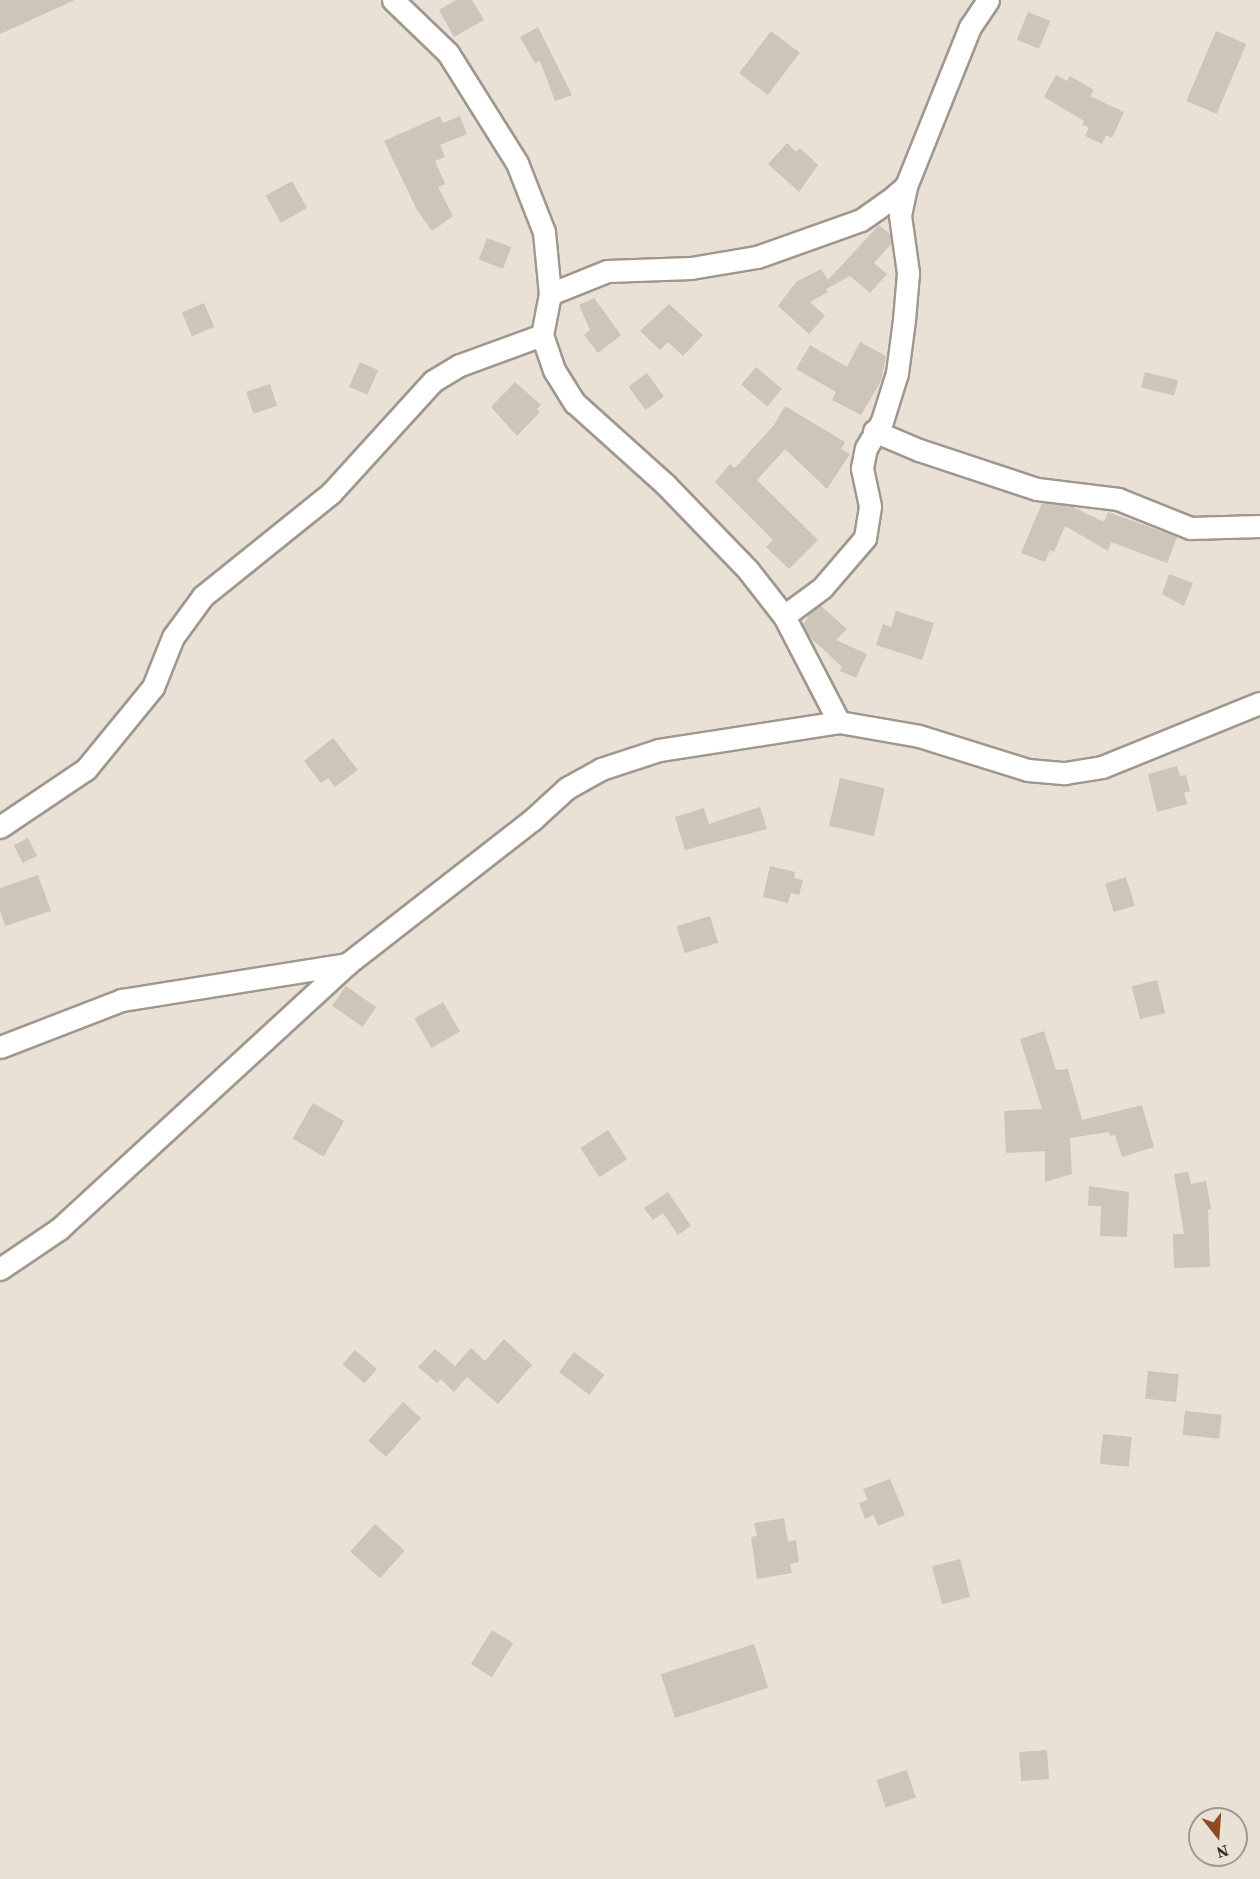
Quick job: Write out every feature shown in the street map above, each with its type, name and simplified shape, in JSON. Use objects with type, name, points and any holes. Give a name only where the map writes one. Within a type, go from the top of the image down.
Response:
[{"type":"street","points":[[393,0],[448,53],[517,163],[544,232],[549,294],[542,335],[554,370],[575,403],[665,484],[748,570],[784,616],[839,722]]},
{"type":"street","points":[[784,616],[822,588],[866,538],[870,506],[862,468],[874,431],[882,421],[897,373],[903,331],[908,273],[900,215],[906,186],[970,27],[988,0]]},
{"type":"street","points":[[549,294],[607,271],[691,268],[757,257],[861,220],[906,186]]},
{"type":"street","points":[[0,827],[86,769],[153,687],[173,637],[203,596],[331,493],[433,381],[460,365],[542,335]]},
{"type":"street","points":[[874,431],[919,450],[1037,489],[1118,499],[1190,528],[1260,526]]},
{"type":"street","points":[[0,1269],[59,1229],[347,964],[532,820],[567,788],[601,769],[659,750],[839,722],[919,736],[1028,770],[1065,773],[1101,767],[1260,703]]},
{"type":"street","points":[[0,1047],[122,1000],[347,964]]},
{"type":"building","points":[[0,0],[75,0],[0,34]]},
{"type":"building","points":[[456,0],[472,0],[484,20],[454,37],[439,10]]},
{"type":"building","points":[[1028,12],[1050,21],[1039,49],[1017,40]]},
{"type":"building","points":[[538,27],[572,95],[555,101],[540,61],[535,63],[520,37]]},
{"type":"building","points":[[771,31],[800,53],[768,95],[739,73]]},
{"type":"building","points":[[1216,31],[1246,44],[1217,114],[1186,101]]},
{"type":"building","points":[[1056,75],[1067,81],[1070,76],[1094,90],[1090,96],[1124,112],[1112,138],[1106,135],[1102,144],[1085,136],[1089,127],[1082,125],[1084,121],[1044,97]]},
{"type":"building","points":[[440,116],[443,123],[460,116],[467,134],[440,145],[445,157],[435,161],[445,184],[438,187],[453,216],[432,231],[417,210],[384,141]]},
{"type":"building","points":[[787,143],[796,152],[800,148],[818,165],[799,192],[768,164]]},
{"type":"building","points":[[292,181],[307,208],[281,223],[266,196]]},
{"type":"building","points":[[879,225],[890,234],[891,244],[874,263],[887,274],[870,293],[850,276],[826,289],[828,292],[810,302],[825,316],[809,334],[778,306],[796,282],[821,269],[828,280]]},
{"type":"building","points":[[487,238],[511,247],[503,269],[479,259]]},
{"type":"building","points":[[594,298],[621,335],[598,353],[584,335],[590,330],[579,305]]},
{"type":"building","points":[[204,303],[214,327],[192,336],[182,312]]},
{"type":"building","points":[[669,304],[703,335],[683,356],[668,342],[660,350],[640,331]]},
{"type":"building","points":[[860,342],[886,356],[881,381],[861,415],[832,400],[836,392],[796,369],[810,345],[847,367]]},
{"type":"building","points":[[360,362],[378,370],[367,395],[349,387]]},
{"type":"building","points":[[756,367],[782,389],[767,406],[741,385]]},
{"type":"building","points":[[1145,372],[1178,380],[1174,396],[1141,388]]},
{"type":"building","points":[[647,373],[664,396],[645,410],[628,387]]},
{"type":"building","points":[[515,382],[541,405],[537,409],[540,412],[517,436],[491,407]]},
{"type":"building","points":[[270,384],[277,406],[253,414],[246,392]]},
{"type":"building","points":[[785,406],[845,442],[841,449],[850,454],[827,489],[785,449],[757,480],[818,540],[789,569],[766,547],[773,540],[715,482],[730,464],[735,468],[774,425]]},
{"type":"building","points":[[1042,503],[1071,506],[1104,522],[1108,512],[1177,537],[1167,563],[1111,542],[1108,551],[1065,526],[1054,552],[1050,550],[1045,562],[1021,553]]},
{"type":"building","points":[[1169,574],[1193,583],[1184,606],[1162,594]]},
{"type":"building","points":[[820,605],[847,629],[836,640],[867,654],[856,678],[840,671],[842,667],[810,637],[803,625],[806,626],[803,624],[808,618],[806,616]]},
{"type":"building","points":[[896,611],[934,623],[922,660],[876,645],[883,624],[891,627]]},
{"type":"building","points":[[333,738],[358,770],[335,787],[328,778],[321,783],[304,761]]},
{"type":"building","points":[[1177,766],[1180,776],[1186,775],[1190,791],[1184,793],[1187,804],[1157,812],[1148,774]]},
{"type":"building","points":[[840,778],[885,788],[874,836],[829,826]]},
{"type":"building","points":[[760,807],[767,829],[685,850],[675,817],[704,808],[709,824]]},
{"type":"building","points":[[28,838],[37,856],[23,863],[14,845]]},
{"type":"building","points":[[770,866],[795,872],[794,878],[803,880],[799,895],[791,893],[788,903],[763,897]]},
{"type":"building","points":[[38,875],[51,911],[5,926],[0,911],[0,888]]},
{"type":"building","points":[[1126,877],[1135,906],[1114,912],[1105,883]]},
{"type":"building","points":[[710,916],[718,943],[685,953],[677,926]]},
{"type":"building","points":[[1157,980],[1165,1013],[1140,1019],[1132,986]]},
{"type":"building","points":[[346,986],[376,1007],[363,1027],[332,1006]]},
{"type":"building","points":[[443,1002],[460,1031],[431,1048],[414,1019]]},
{"type":"building","points":[[1044,1031],[1056,1070],[1068,1069],[1082,1120],[1142,1105],[1154,1147],[1122,1157],[1115,1135],[1110,1136],[1109,1132],[1070,1138],[1072,1174],[1045,1182],[1045,1151],[1006,1153],[1004,1111],[1042,1109],[1020,1039]]},
{"type":"building","points":[[313,1103],[344,1121],[324,1157],[293,1139]]},
{"type":"building","points":[[608,1130],[627,1159],[599,1177],[580,1148]]},
{"type":"building","points":[[1188,1172],[1191,1184],[1206,1181],[1211,1209],[1208,1210],[1210,1267],[1174,1268],[1173,1234],[1184,1234],[1174,1174]]},
{"type":"building","points":[[1089,1186],[1129,1192],[1127,1237],[1100,1236],[1101,1206],[1088,1206]]},
{"type":"building","points":[[668,1192],[691,1226],[678,1235],[663,1213],[653,1220],[644,1208]]},
{"type":"building","points":[[504,1339],[532,1365],[498,1404],[467,1377],[454,1392],[441,1379],[437,1383],[418,1367],[435,1349],[455,1366],[471,1348],[485,1361]]},
{"type":"building","points":[[355,1350],[377,1369],[364,1383],[343,1364]]},
{"type":"building","points":[[574,1352],[604,1375],[589,1395],[559,1372]]},
{"type":"building","points":[[1148,1371],[1179,1374],[1176,1402],[1145,1399]]},
{"type":"building","points":[[403,1402],[421,1418],[386,1457],[368,1441]]},
{"type":"building","points":[[1185,1411],[1222,1415],[1219,1439],[1182,1435]]},
{"type":"building","points":[[1103,1434],[1132,1437],[1129,1467],[1100,1464]]},
{"type":"building","points":[[890,1479],[905,1515],[878,1526],[874,1515],[865,1519],[859,1503],[868,1500],[863,1489]]},
{"type":"building","points":[[784,1518],[788,1542],[796,1540],[799,1562],[790,1564],[792,1573],[757,1579],[751,1537],[757,1536],[754,1523]]},
{"type":"building","points":[[375,1524],[405,1551],[380,1578],[350,1551]]},
{"type":"building","points":[[960,1559],[970,1597],[942,1604],[932,1567]]},
{"type":"building","points":[[492,1630],[513,1643],[492,1677],[471,1664]]},
{"type":"building","points":[[754,1644],[768,1688],[675,1718],[661,1674]]},
{"type":"building","points":[[1047,1750],[1049,1779],[1021,1781],[1019,1752]]},
{"type":"building","points":[[907,1770],[916,1798],[886,1807],[877,1780]]}]
